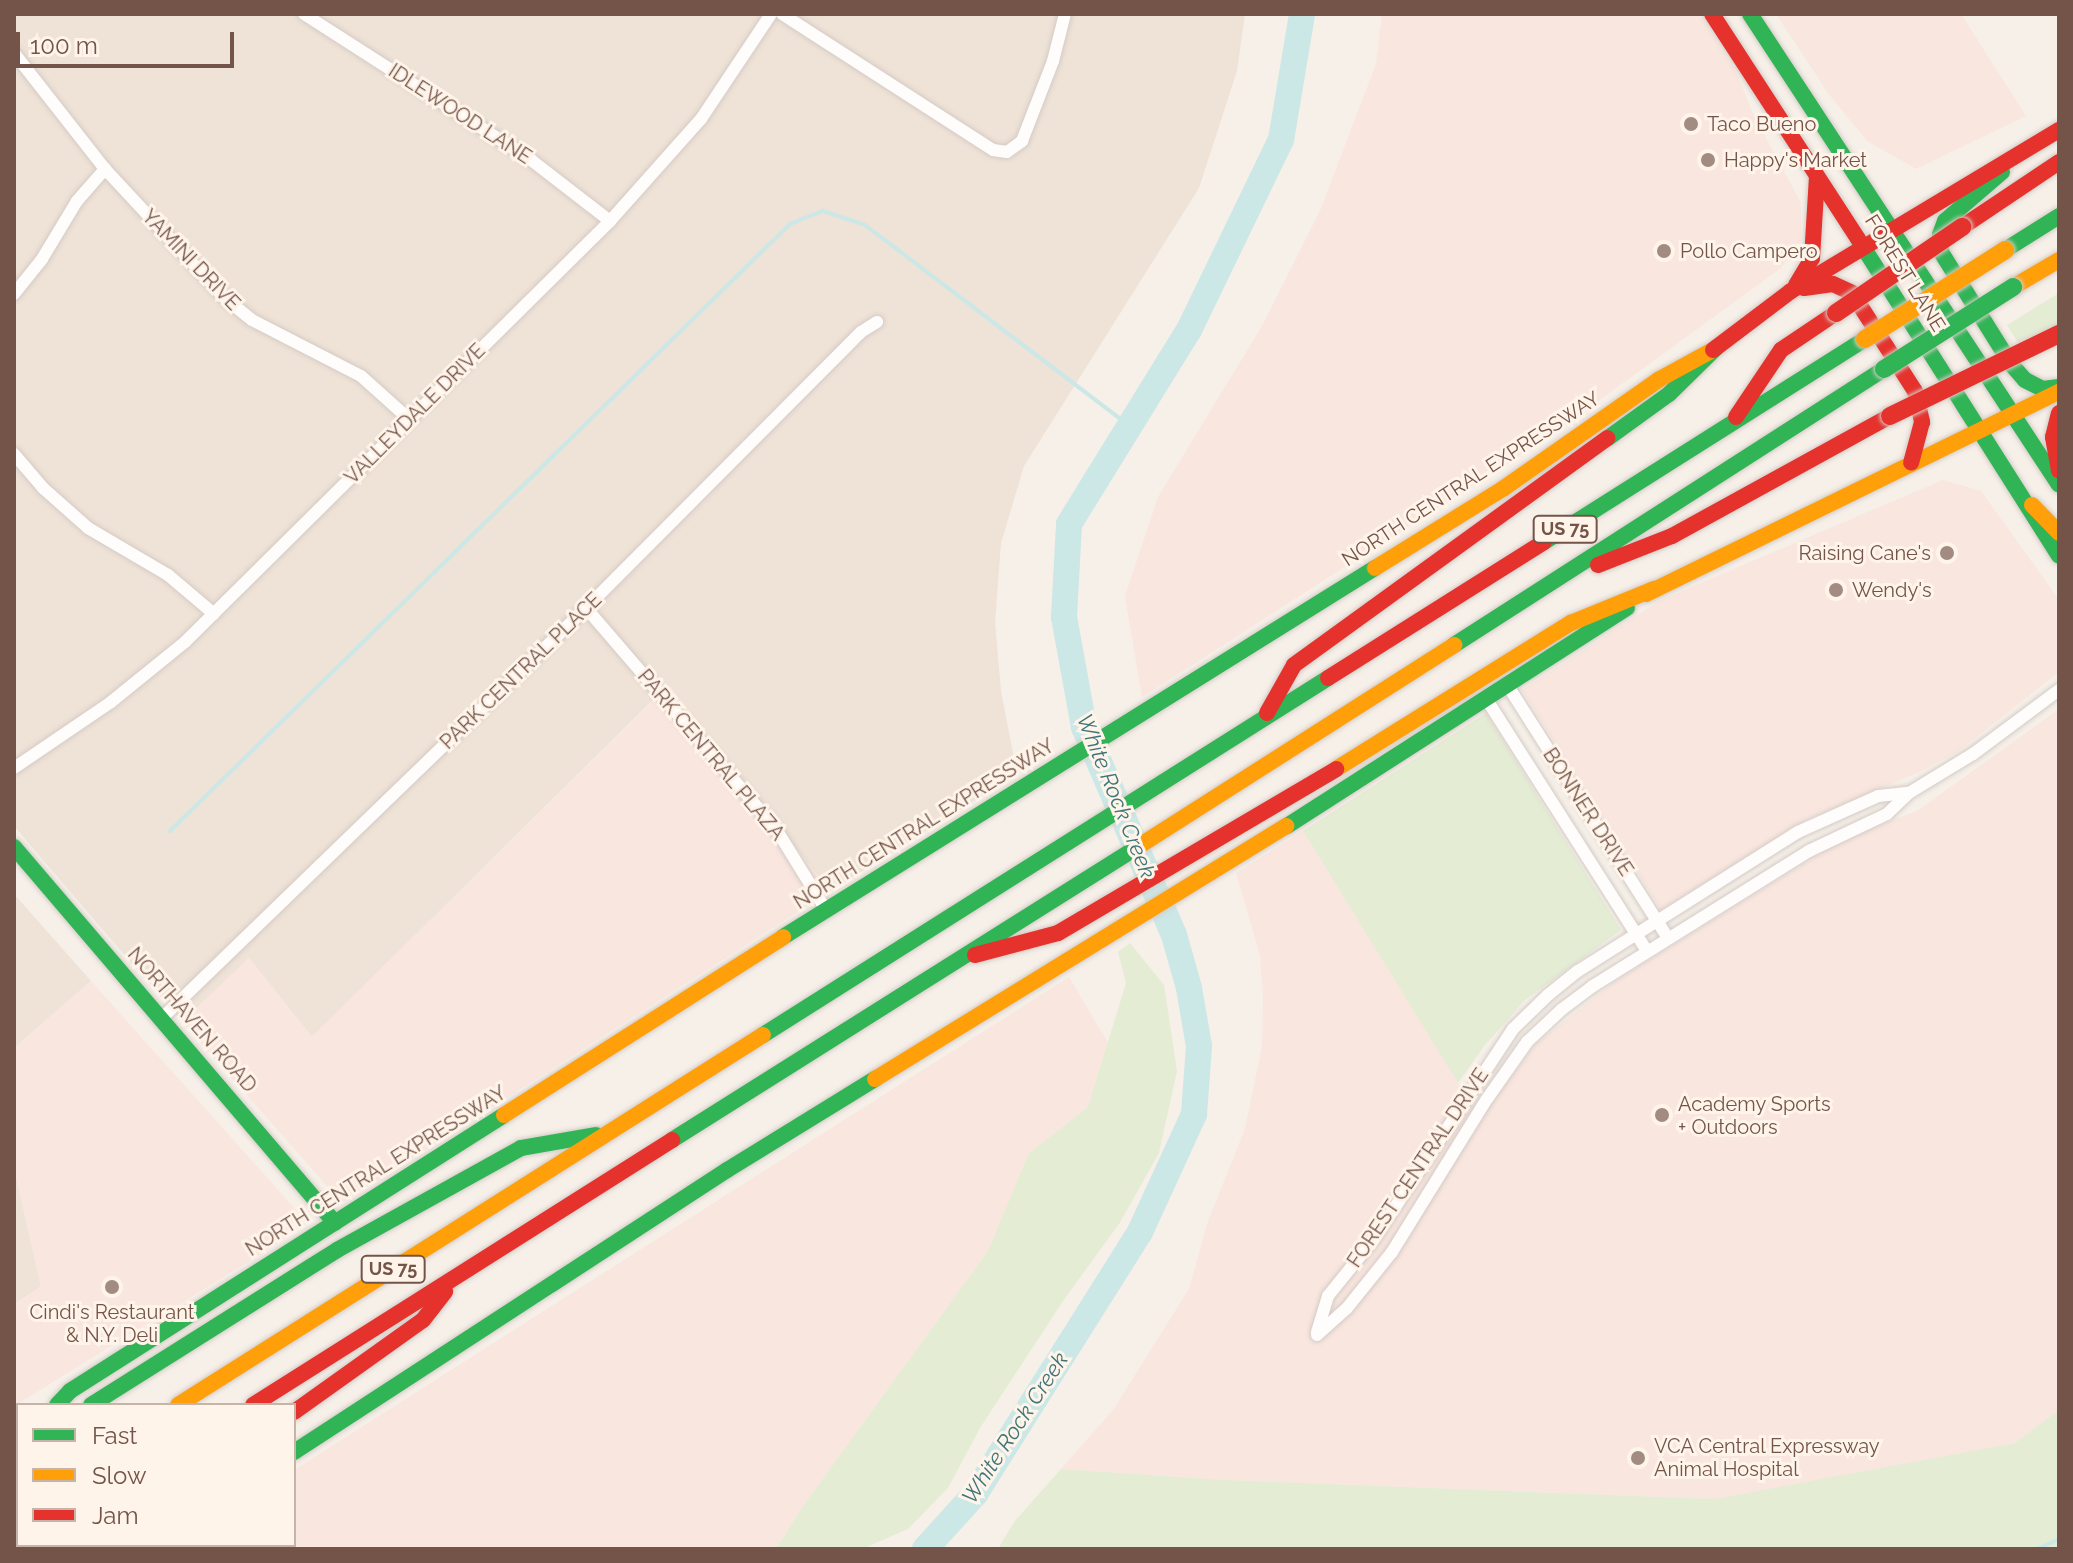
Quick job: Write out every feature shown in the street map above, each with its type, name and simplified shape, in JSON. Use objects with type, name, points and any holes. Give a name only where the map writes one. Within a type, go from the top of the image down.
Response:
[{"type":"main road","name":"FOREST LANE","points":[[1712,14],[1863,246],[1976,431],[2059,556]]},
{"type":"main road","points":[[1743,14],[1763,36]]},
{"type":"main road","name":"FOREST LANE","points":[[1750,14],[2059,485]]},
{"type":"main road","name":"NORTH CENTRAL EXPRESSWAY","points":[[59,1403],[70,1391],[826,910],[1023,791],[1504,488],[1658,380],[1716,348],[1791,291],[2059,130]]},
{"type":"main road","points":[[2034,145],[1945,221],[1940,235],[1941,252],[2018,372],[2032,386],[2059,390]]},
{"type":"main road","points":[[1732,424],[1781,350],[2059,162]]},
{"type":"main road","points":[[1791,291],[1812,258],[1817,175]]},
{"type":"main road","name":"US 75","points":[[181,1403],[2059,216]]},
{"type":"main road","name":"US 75","points":[[256,1403],[2059,260]]},
{"type":"main road","points":[[1791,291],[1822,283],[1833,284],[1843,287],[1859,302],[1921,407],[1921,433],[1911,463]]},
{"type":"main road","points":[[1553,583],[1672,536],[1890,416],[2059,334]]},
{"type":"main road","points":[[1265,718],[1294,665],[1669,394],[1716,348]]},
{"type":"main road","points":[[954,961],[1058,933],[1250,822],[1571,623],[1654,589],[1826,508],[2059,390]]},
{"type":"main road","points":[[2059,413],[2053,437],[2059,470]]},
{"type":"main road","points":[[2016,491],[2059,533]]},
{"type":"main road","points":[[296,1451],[727,1170],[1487,700],[1654,589]]},
{"type":"main road","name":"NORTHAVEN ROAD","points":[[15,851],[162,1018],[335,1223]]},
{"type":"main road","points":[[94,1403],[337,1250],[521,1148],[609,1132]]},
{"type":"main road","points":[[296,1411],[423,1320],[459,1275]]},
{"type":"street","name":"IDLEWOOD LANE","points":[[304,14],[531,160],[610,221]]},
{"type":"street","name":"VALLEYDALE DRIVE","points":[[14,768],[111,702],[214,614],[610,221],[701,119],[771,14]]},
{"type":"street","points":[[782,14],[993,150],[1007,152],[1022,141],[1053,61],[1065,14]]},
{"type":"street","name":"YAMINI DRIVE","points":[[14,53],[105,169],[226,299],[252,320],[361,376],[409,419]]},
{"type":"street","points":[[14,294],[42,259],[77,201],[105,169]]},
{"type":"street","name":"PARK CENTRAL PLACE","points":[[162,1018],[586,608],[861,332],[877,322]]},
{"type":"street","points":[[14,454],[43,488],[88,528],[168,575],[214,614]]},
{"type":"street","name":"PARK CENTRAL PLAZA","points":[[586,608],[776,829],[826,910]]},
{"type":"street","name":"BONNER DRIVE","points":[[1508,686],[1668,938]]},
{"type":"street","name":"FOREST CENTRAL DRIVE","points":[[1909,793],[1878,796],[1798,832],[1657,920],[1548,995],[1513,1029],[1471,1087],[1374,1239],[1328,1296],[1317,1335],[1347,1308],[1392,1252],[1487,1099],[1527,1042],[1561,1010],[1647,951],[1809,851],[1887,814],[1909,793],[1973,754],[2059,690]]},
{"type":"street","name":"BONNER DRIVE","points":[[1487,700],[1647,951]]},
{"type":"street","points":[[1471,1087],[1487,1099]]},
{"type":"shaded area","points":[[14,14],[1245,14],[1237,71],[1199,188],[1024,466],[1001,543],[995,622],[1001,691],[1017,774],[830,891],[668,685],[312,1037],[249,958],[182,1022],[14,826]]},
{"type":"shaded area","points":[[1382,14],[1699,14],[1737,74],[1753,114],[1801,203],[1801,241],[1781,268],[1557,431],[1142,697],[1125,596],[1158,497],[1262,326],[1320,211],[1376,64]]},
{"type":"shaded area","points":[[1776,14],[1961,14],[2026,116],[1916,169],[1867,141],[1828,93]]},
{"type":"shaded area","points":[[1943,480],[1981,491],[2059,600],[2059,672],[1960,750],[1922,771],[1808,819],[1661,910],[1522,690],[1661,600]]},
{"type":"shaded area","points":[[669,685],[830,891],[342,1203],[182,1022],[249,958],[312,1037]]},
{"type":"shaded area","points":[[2059,709],[2059,1410],[2016,1443],[1714,1499],[1224,1480],[1061,1469],[1113,1410],[1189,1289],[1208,1221],[1245,1129],[1262,1046],[1263,998],[1260,955],[1236,873],[1303,831],[1480,1118],[1537,1043],[1617,980],[1842,840],[1917,811]]},
{"type":"shaded area","points":[[14,894],[91,981],[14,1048]]},
{"type":"shaded area","points":[[1069,977],[1110,1046],[1088,1107],[1029,1153],[988,1251],[803,1506],[776,1549],[169,1549],[296,1547],[296,1469]]},
{"type":"shaded area","points":[[91,981],[296,1210],[290,1236],[14,1406],[14,1304],[41,1286],[14,1167],[14,1048]]},
{"type":"shaded area","points":[[14,1167],[41,1287],[14,1304]]},
{"type":"green space","points":[[2059,293],[2059,325],[2018,343],[2007,325]]},
{"type":"green space","points":[[1486,713],[1621,930],[1525,1000],[1485,1045],[1458,1083],[1303,831]]},
{"type":"green space","points":[[1130,943],[1164,985],[1177,1071],[1159,1153],[1119,1224],[1063,1301],[980,1428],[948,1488],[908,1529],[862,1549],[776,1549],[803,1506],[988,1251],[1029,1153],[1088,1107],[1126,983],[1118,952]]},
{"type":"green space","points":[[2059,1410],[2059,1549],[998,1549],[1014,1522],[1061,1469],[1224,1480],[1714,1499],[2015,1443]]},
{"type":"waterway","name":"White Rock Creek","points":[[925,1549],[975,1494],[1140,1232],[1194,1114],[1199,1046],[1189,988],[1174,935],[1084,727],[1064,617],[1069,524],[1189,330],[1281,140],[1302,14]]},
{"type":"waterway","points":[[170,831],[790,224],[823,211],[865,225],[1130,426]]},
{"type":"waterway","points":[[2037,1549],[2059,1539]]},
{"type":"traffic: fast","points":[[1750,14],[2059,485]]},
{"type":"traffic: fast","points":[[2002,172],[1945,221],[1940,235],[1941,252],[2011,364],[2025,380],[2043,389],[2059,387]]},
{"type":"traffic: fast","points":[[2005,250],[2059,216]]},
{"type":"traffic: fast","points":[[1858,239],[2059,556]]},
{"type":"traffic: fast","points":[[1884,369],[2013,287]]},
{"type":"traffic: fast","points":[[1544,542],[1865,339]]},
{"type":"traffic: fast","points":[[1608,438],[1669,394],[1716,348]]},
{"type":"traffic: fast","points":[[1454,645],[1884,369]]},
{"type":"traffic: fast","points":[[783,937],[1375,568]]},
{"type":"traffic: fast","points":[[1287,826],[1627,608]]},
{"type":"traffic: fast","points":[[763,1035],[1328,678]]},
{"type":"traffic: fast","points":[[672,1140],[1139,846]]},
{"type":"traffic: fast","points":[[14,847],[335,1223]]},
{"type":"traffic: fast","points":[[296,1451],[727,1170],[875,1079]]},
{"type":"traffic: fast","points":[[59,1403],[70,1391],[504,1115]]},
{"type":"traffic: fast","points":[[94,1403],[337,1250],[521,1148],[596,1135]]},
{"type":"traffic: fast","points":[[142,1549],[146,1547]]},
{"type":"traffic: slow","points":[[1865,339],[2005,250]]},
{"type":"traffic: slow","points":[[2013,287],[2059,260]]},
{"type":"traffic: slow","points":[[1375,568],[1504,488],[1658,380],[1713,350]]},
{"type":"traffic: slow","points":[[1646,594],[2059,392]]},
{"type":"traffic: slow","points":[[2032,505],[2059,533]]},
{"type":"traffic: slow","points":[[1336,769],[1571,623],[1654,589]]},
{"type":"traffic: slow","points":[[1139,846],[1454,645]]},
{"type":"traffic: slow","points":[[875,1079],[1287,826]]},
{"type":"traffic: slow","points":[[504,1115],[783,937]]},
{"type":"traffic: slow","points":[[181,1403],[763,1035]]},
{"type":"traffic: jam","points":[[1712,14],[1858,239]]},
{"type":"traffic: jam","points":[[1713,350],[1791,291],[2059,130]]},
{"type":"traffic: jam","points":[[1962,227],[2059,162]]},
{"type":"traffic: jam","points":[[1796,285],[1812,258],[1817,177]]},
{"type":"traffic: jam","points":[[1836,313],[1962,227]]},
{"type":"traffic: jam","points":[[1804,288],[1833,284],[1852,293],[1915,391],[1922,422],[1911,463]]},
{"type":"traffic: jam","points":[[1736,417],[1781,350],[1836,313]]},
{"type":"traffic: jam","points":[[1890,416],[2059,334]]},
{"type":"traffic: jam","points":[[2059,413],[2053,437],[2059,470]]},
{"type":"traffic: jam","points":[[1598,565],[1672,536],[1890,416]]},
{"type":"traffic: jam","points":[[1267,713],[1294,665],[1608,438]]},
{"type":"traffic: jam","points":[[1328,678],[1544,542]]},
{"type":"traffic: jam","points":[[975,955],[1058,933],[1336,769]]},
{"type":"traffic: jam","points":[[256,1403],[672,1140]]},
{"type":"traffic: jam","points":[[296,1411],[423,1320],[445,1292]]},
{"type":"place","name":"Taco Bueno","points":[[1691,124]]},
{"type":"place","name":"Happy's Market","points":[[1708,160]]},
{"type":"place","name":"Pollo Campero","points":[[1664,251]]},
{"type":"place","name":"Raising Cane's","points":[[1947,553]]},
{"type":"place","name":"Wendy's","points":[[1836,590]]},
{"type":"place","name":"Academy Sports + Outdoors","points":[[1662,1115]]},
{"type":"place","name":"Cindi's Restaurant & N.Y. Deli","points":[[112,1287]]},
{"type":"place","name":"VCA Central Expressway Animal Hospital","points":[[1638,1458]]}]
